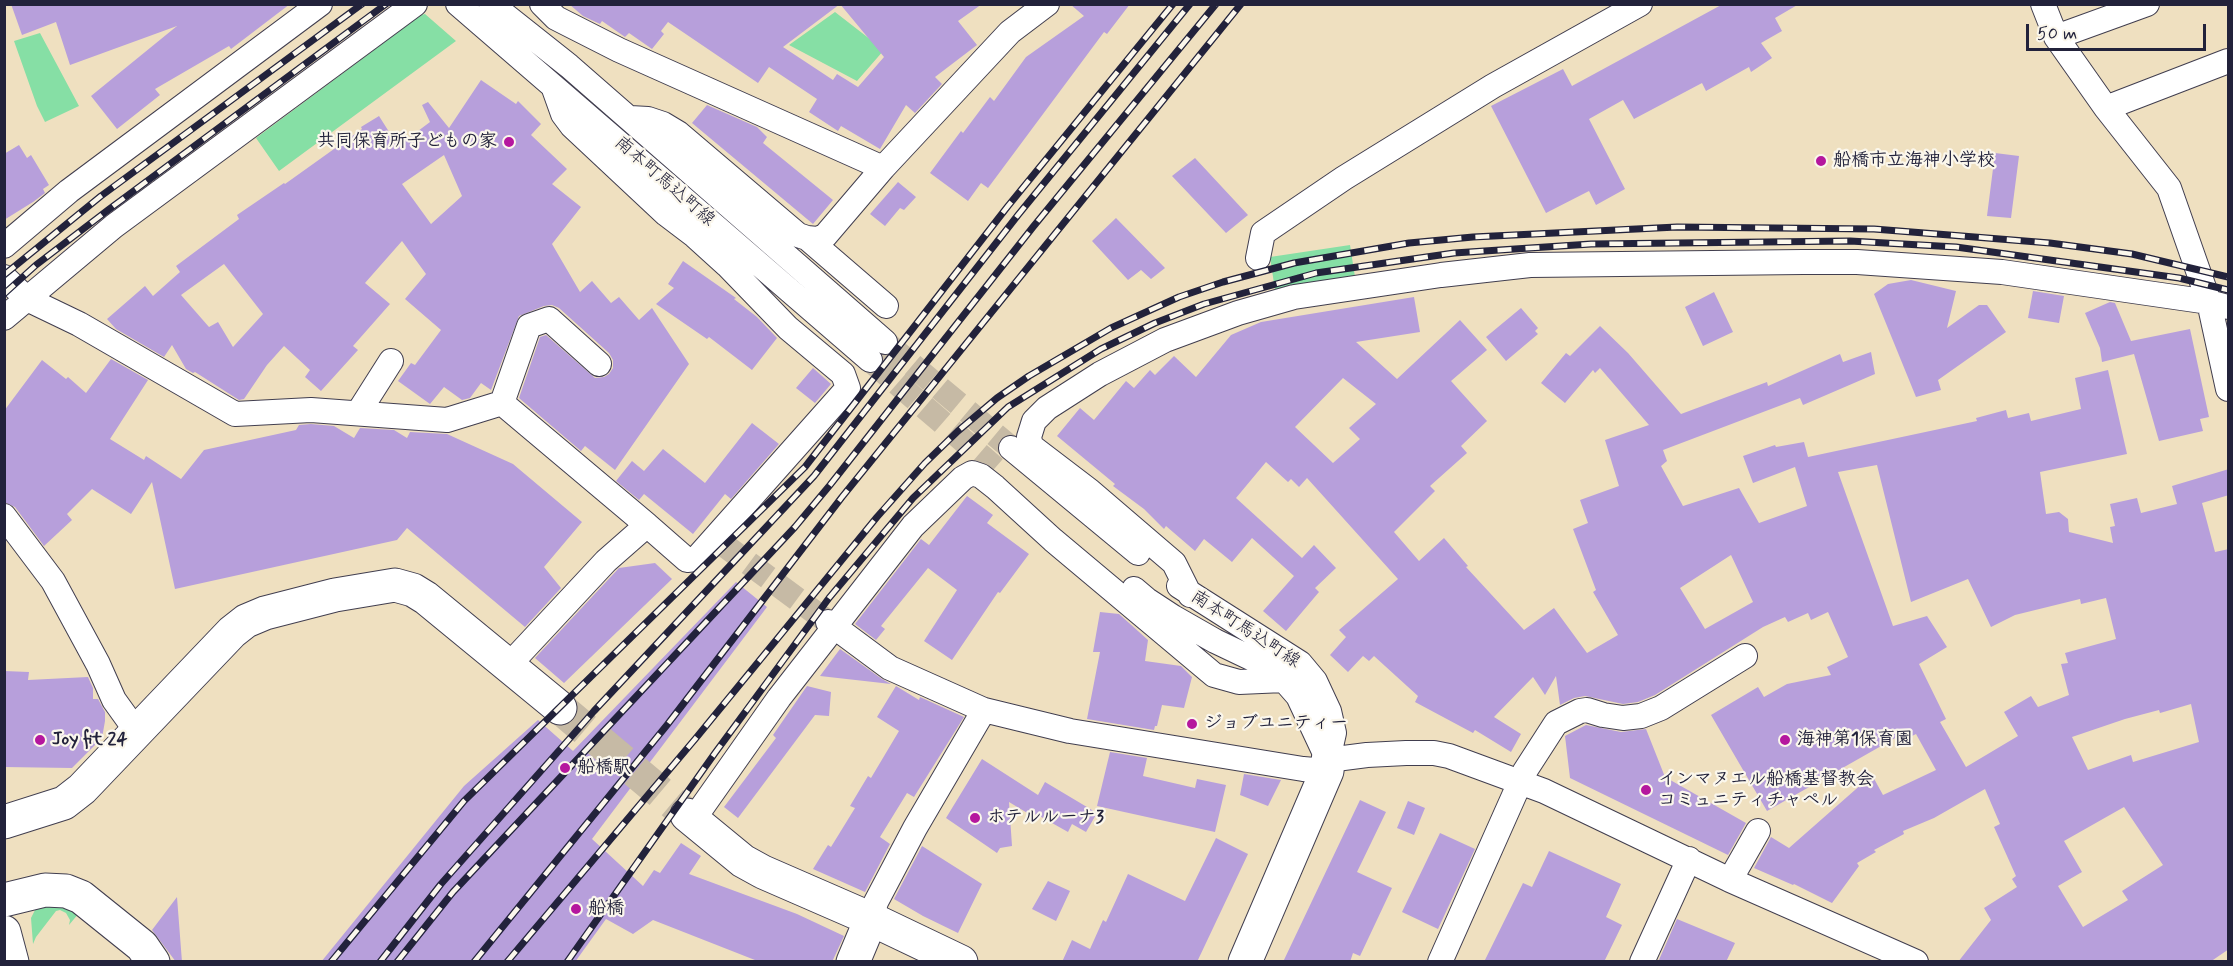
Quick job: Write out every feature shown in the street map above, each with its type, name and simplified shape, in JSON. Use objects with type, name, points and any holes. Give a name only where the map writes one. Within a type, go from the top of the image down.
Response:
[{"type":"street","points":[[4,246],[69,191],[320,4]]},
{"type":"street","points":[[4,318],[114,226],[415,4]]},
{"type":"street","name":"南本町馬込町線","points":[[458,4],[553,86],[878,351],[630,118],[491,4]]},
{"type":"street","points":[[542,4],[556,18],[619,50],[883,168]]},
{"type":"street","points":[[807,238],[817,239],[825,236],[883,168],[1010,32],[1047,4]]},
{"type":"street","points":[[1257,258],[1263,233],[1344,178],[1493,86],[1640,4]]},
{"type":"street","points":[[2043,4],[2056,37],[2106,108],[2169,188],[2218,305],[2229,389]]},
{"type":"street","points":[[2056,37],[2147,4]]},
{"type":"street","points":[[2106,108],[2229,61]]},
{"type":"street","points":[[501,403],[687,560],[696,559],[718,540],[848,388],[843,374],[788,328],[727,265],[666,214],[572,126],[563,114],[553,86]]},
{"type":"street","points":[[630,118],[648,119],[663,124],[678,133],[886,306]]},
{"type":"street","points":[[1190,595],[1173,563],[1090,491],[1031,446],[1029,436],[1034,421],[1047,408],[1100,374],[1165,340],[1238,313],[1294,297],[1441,275],[1530,265],[1857,262],[2002,272],[2218,305]]},
{"type":"street","points":[[4,277],[27,299],[79,324],[236,414],[311,410],[447,420],[501,403]]},
{"type":"street","points":[[501,403],[529,326],[549,319],[599,364]]},
{"type":"street","points":[[358,413],[391,361]]},
{"type":"street","name":"南本町馬込町線","points":[[1011,448],[1190,595],[1300,663],[1315,681],[1329,711],[1334,734],[1328,765]]},
{"type":"street","name":"南本町馬込町線","points":[[995,468],[1147,600],[1215,641],[1259,662],[1284,680],[1299,696],[1328,765]]},
{"type":"street","points":[[961,962],[871,919],[763,872],[743,861],[690,818],[779,699],[831,624],[913,526],[963,478],[972,473],[977,474],[1214,675],[1239,682],[1284,680]]},
{"type":"street","points":[[4,516],[53,581],[95,657],[114,700],[137,732]]},
{"type":"street","points":[[509,665],[606,561],[647,525]]},
{"type":"street","points":[[4,822],[64,802],[82,789],[232,632],[246,621],[265,613],[335,595],[395,585],[413,590],[426,598],[560,708]]},
{"type":"street","points":[[831,624],[890,668],[984,711],[1070,731],[1303,769],[1328,765],[1367,754],[1434,753],[1449,756],[1544,791],[1730,880],[1916,962]]},
{"type":"street","points":[[1440,962],[1525,771],[1556,723],[1587,710],[1603,716],[1623,718],[1641,716],[1661,708],[1745,656]]},
{"type":"street","points":[[853,962],[876,902],[915,828],[984,711]]},
{"type":"street","points":[[1245,962],[1328,765]]},
{"type":"street","points":[[1730,880],[1758,831]]},
{"type":"street","points":[[1642,962],[1689,859]]},
{"type":"street","points":[[4,900],[45,890],[66,891],[81,897],[142,946],[153,962]]},
{"type":"street","points":[[4,932],[12,962]]},
{"type":"green space","points":[[835,12],[884,50],[857,81],[789,45]]},
{"type":"green space","points":[[425,14],[456,41],[279,171],[256,138]]},
{"type":"green space","points":[[40,33],[79,106],[45,122],[14,41]]},
{"type":"green space","points":[[1350,245],[1355,277],[1275,290],[1270,257]]},
{"type":"green space","points":[[49,902],[79,913],[69,925],[70,920],[66,913],[56,911],[33,944],[31,918],[36,908]]},
{"type":"building","points":[[11,4],[290,4],[231,49],[229,46],[155,89],[160,95],[117,129],[91,96],[177,26],[70,65],[56,22],[22,35]]},
{"type":"building","points":[[569,4],[840,4],[982,4],[958,21],[977,45],[935,77],[942,84],[915,113],[906,105],[880,149],[841,126],[838,131],[809,112],[817,99],[769,67],[758,83],[668,22],[661,31],[664,34],[652,49],[629,33],[625,37],[602,21],[600,24],[583,16]],"holes":[[[840,4],[884,57],[858,87],[837,74],[833,80],[783,47]]]},
{"type":"building","points":[[1070,4],[1130,4],[1107,34],[1104,32],[988,188],[981,183],[968,201],[930,173],[990,97],[994,101],[1026,57],[1084,16]]},
{"type":"building","points":[[1723,4],[1799,4],[1775,18],[1782,31],[1761,43],[1772,58],[1751,72],[1749,67],[1706,91],[1702,83],[1634,119],[1623,100],[1589,119],[1625,189],[1596,205],[1589,191],[1546,213],[1491,106],[1563,69],[1572,86]]},
{"type":"building","points":[[481,80],[516,104],[518,101],[541,124],[531,135],[567,169],[552,184],[581,207],[552,244],[580,292],[592,281],[611,303],[619,297],[639,320],[652,308],[689,364],[615,470],[585,446],[581,451],[519,398],[540,337],[546,335],[595,378],[604,377],[613,368],[613,360],[609,353],[559,308],[552,305],[519,316],[491,390],[481,383],[470,398],[462,400],[444,387],[430,404],[398,381],[411,363],[415,365],[441,330],[405,299],[426,274],[402,241],[365,283],[390,304],[353,346],[358,350],[321,391],[305,377],[310,370],[284,346],[267,365],[244,399],[239,400],[195,372],[186,369],[172,345],[164,357],[116,329],[107,319],[145,286],[153,296],[180,272],[176,266],[239,219],[237,215],[285,184],[379,116],[398,146],[430,122],[422,105],[428,102],[449,128]],"holes":[[[444,155],[462,196],[431,224],[402,184]],[[224,264],[263,314],[233,347],[218,322],[209,327],[181,295]]]},
{"type":"building","points":[[707,105],[757,127],[767,137],[763,143],[833,200],[813,224],[692,123]]},
{"type":"building","points":[[19,145],[27,158],[31,155],[49,185],[43,189],[45,193],[4,220],[4,154]]},
{"type":"building","points":[[1995,153],[2019,156],[2011,218],[1987,216]]},
{"type":"building","points":[[1195,158],[1248,215],[1226,233],[1172,176]]},
{"type":"building","points":[[898,182],[916,197],[904,210],[900,208],[885,226],[870,214]]},
{"type":"building","points":[[1116,218],[1165,268],[1151,279],[1141,270],[1128,280],[1092,241]]},
{"type":"building","points":[[683,261],[736,298],[734,299],[757,317],[777,338],[752,370],[709,337],[707,339],[656,304],[674,288],[668,284]]},
{"type":"building","points":[[1911,280],[1956,291],[1947,328],[1979,305],[1987,305],[2006,332],[1938,380],[1941,390],[1916,397],[1874,294],[1888,284]]},
{"type":"building","points":[[2033,291],[2064,296],[2059,323],[2028,318]]},
{"type":"building","points":[[1714,292],[1733,332],[1703,346],[1685,307]]},
{"type":"building","points":[[1414,297],[1420,332],[1356,342],[1397,379],[1460,320],[1487,350],[1451,381],[1487,421],[1461,446],[1467,453],[1430,486],[1435,491],[1394,532],[1419,561],[1444,538],[1468,566],[1466,567],[1524,630],[1554,608],[1587,653],[1618,635],[1593,592],[1596,590],[1573,529],[1588,523],[1580,500],[1619,486],[1605,440],[1649,425],[1600,368],[1595,373],[1593,370],[1565,403],[1541,383],[1566,353],[1570,356],[1600,326],[1628,353],[1681,414],[1767,382],[1768,386],[1840,354],[1843,362],[1871,352],[1875,374],[1803,405],[1800,398],[1663,450],[1667,461],[1661,466],[1683,506],[1739,488],[1759,523],[1807,506],[1795,467],[1753,483],[1743,456],[1775,445],[1776,447],[1804,442],[1808,457],[1977,421],[1976,418],[2006,410],[2008,418],[2029,413],[2031,421],[2081,409],[2075,378],[2108,370],[2127,454],[2040,472],[2046,514],[2059,512],[2068,519],[2069,532],[2113,543],[2110,527],[2115,526],[2110,504],[2137,498],[2141,513],[2177,504],[2172,486],[2229,469],[2229,495],[2202,503],[2215,552],[2229,549],[2229,949],[2210,962],[1958,962],[1991,920],[1984,908],[2017,887],[2012,879],[2016,876],[1994,827],[2000,824],[1985,789],[1934,818],[1903,831],[1904,834],[1874,850],[1876,852],[1857,863],[1859,866],[1832,903],[1754,868],[1771,837],[1789,848],[1872,775],[1883,795],[1936,770],[1916,734],[1908,738],[1904,733],[1767,811],[1711,715],[1758,687],[1764,697],[1787,684],[1831,675],[1827,667],[1848,657],[1828,612],[1811,620],[1808,613],[1788,622],[1785,617],[1763,627],[1655,695],[1638,702],[1623,704],[1585,696],[1574,698],[1560,705],[1556,676],[1545,695],[1533,677],[1494,717],[1521,734],[1511,752],[1475,730],[1473,733],[1415,702],[1418,696],[1374,656],[1369,661],[1363,656],[1348,672],[1330,655],[1346,637],[1339,630],[1398,579],[1307,478],[1299,487],[1291,479],[1288,482],[1266,462],[1236,498],[1302,558],[1314,545],[1336,568],[1315,588],[1319,592],[1286,631],[1263,611],[1294,576],[1252,538],[1232,562],[1204,539],[1195,551],[1166,526],[1164,529],[1144,509],[1113,486],[1115,484],[1057,436],[1080,408],[1094,420],[1126,381],[1134,388],[1150,370],[1155,375],[1174,356],[1196,377],[1231,335],[1261,322]],"holes":[[[1343,378],[1376,404],[1349,428],[1360,439],[1333,463],[1295,427]],[[1877,465],[1911,602],[1968,579],[1991,627],[2015,615],[2080,599],[2081,604],[2106,598],[2116,639],[2065,653],[2068,663],[2061,664],[2069,695],[2038,707],[2031,696],[2004,712],[2018,736],[1966,767],[1940,722],[1946,719],[1919,664],[1947,647],[1927,616],[1893,626],[1838,472]],[[1731,555],[1753,602],[1705,629],[1680,588]],[[2191,704],[2199,742],[2133,762],[2131,755],[2088,770],[2072,737],[2159,710],[2160,713]],[[2124,807],[2163,865],[2122,891],[2128,900],[2083,927],[2058,886],[2082,872],[2064,841]]]},
{"type":"building","points":[[2110,302],[2115,303],[2131,341],[2190,329],[2209,417],[2200,419],[2203,431],[2159,441],[2134,354],[2102,362],[2100,348],[2085,313]]},
{"type":"building","points":[[1521,308],[1538,328],[1535,331],[1538,334],[1506,361],[1486,337]]},
{"type":"building","points":[[111,359],[148,380],[110,439],[144,460],[146,456],[181,479],[204,450],[296,430],[299,425],[311,424],[334,426],[354,438],[360,428],[394,430],[407,438],[410,432],[447,434],[513,464],[582,522],[544,567],[561,588],[525,627],[407,528],[397,540],[175,589],[152,482],[131,514],[92,489],[67,514],[72,520],[44,546],[15,507],[4,502],[4,411],[42,360],[66,379],[68,377],[86,393]]},
{"type":"building","points":[[813,368],[831,384],[815,403],[796,388]]},
{"type":"building","points":[[752,423],[779,444],[731,499],[725,494],[693,534],[644,494],[639,500],[616,481],[632,461],[644,471],[663,449],[705,483]]},
{"type":"building","points":[[967,496],[993,515],[987,523],[1029,554],[1000,593],[998,592],[952,660],[924,641],[957,590],[928,568],[881,626],[885,629],[876,640],[855,624],[921,539],[929,545]]},
{"type":"building","points":[[655,563],[672,579],[564,683],[535,658],[619,568]]},
{"type":"building","name":"船橋駅","points":[[736,582],[767,607],[592,839],[643,886],[654,870],[660,873],[681,843],[701,856],[689,874],[797,914],[844,936],[832,962],[760,962],[653,920],[633,934],[606,919],[575,962],[321,962],[464,786],[538,720],[573,751]]},
{"type":"building","points":[[1100,612],[1119,614],[1148,640],[1145,661],[1181,666],[1192,677],[1184,708],[1162,705],[1154,730],[1087,719],[1100,652],[1093,652]]},
{"type":"building","points":[[840,649],[882,679],[891,684],[820,676]]},
{"type":"building","points":[[4,671],[29,672],[28,680],[88,677],[93,688],[93,699],[98,699],[105,712],[102,738],[72,768],[4,767]]},
{"type":"building","points":[[807,686],[831,692],[829,716],[815,715],[738,818],[724,807],[776,738],[773,735]]},
{"type":"building","points":[[896,686],[919,700],[920,697],[964,717],[914,797],[907,793],[880,837],[890,844],[865,892],[813,869],[828,845],[831,847],[855,808],[850,806],[868,776],[871,778],[899,731],[877,717]]},
{"type":"building","points":[[1586,725],[1621,732],[1646,729],[1665,777],[1746,823],[1728,855],[1570,778],[1565,736]]},
{"type":"building","points":[[1110,752],[1147,758],[1143,776],[1195,788],[1197,779],[1226,785],[1215,832],[1097,806]]},
{"type":"building","points":[[982,759],[1038,795],[1045,782],[1097,813],[1086,832],[1072,824],[1068,832],[1036,814],[1034,817],[1009,802],[1012,846],[1000,848],[997,853],[946,818]]},
{"type":"building","points":[[1244,774],[1281,780],[1268,806],[1240,795]]},
{"type":"building","points":[[1360,800],[1386,812],[1357,872],[1392,888],[1360,956],[1353,953],[1350,962],[1283,962]]},
{"type":"building","points":[[1408,801],[1425,808],[1414,835],[1397,828]]},
{"type":"building","points":[[1440,833],[1475,849],[1438,929],[1402,912]]},
{"type":"building","points":[[1216,838],[1248,854],[1197,962],[1062,962],[1072,940],[1090,949],[1103,920],[1106,922],[1128,874],[1185,901]]},
{"type":"building","points":[[922,846],[982,884],[958,933],[894,899]]},
{"type":"building","points":[[1549,851],[1621,884],[1606,917],[1622,925],[1604,962],[1484,962],[1523,883],[1532,887]]},
{"type":"building","points":[[1048,881],[1070,891],[1056,921],[1032,909]]},
{"type":"building","points":[[177,897],[182,962],[176,962],[152,930]]},
{"type":"building","points":[[1677,919],[1735,943],[1726,962],[1658,962]]},
{"type":"tunnel","points":[[885,342],[1011,448]]},
{"type":"tunnel","points":[[870,360],[995,468]]},
{"type":"tunnel","points":[[720,542],[828,622]]},
{"type":"tunnel","points":[[560,708],[687,815]]},
{"type":"railway","points":[[4,275],[101,196],[362,4]]},
{"type":"railway","points":[[4,294],[36,265],[108,210],[386,4]]},
{"type":"railway","points":[[331,962],[464,801],[805,467],[1008,206],[1173,4]]},
{"type":"railway","points":[[380,962],[441,884],[594,711],[814,476],[1018,215],[1190,4]]},
{"type":"railway","points":[[397,962],[453,892],[795,527],[1033,227],[1216,4]]},
{"type":"railway","points":[[474,962],[667,725],[842,497],[1241,4]]},
{"type":"railway","points":[[507,962],[696,738],[877,517],[925,463],[997,398],[1029,376],[1111,328],[1179,297],[1223,282],[1294,263],[1409,243],[1473,237],[1677,227],[1874,229],[2050,243],[2132,254],[2228,277]]},
{"type":"railway","points":[[567,962],[715,753],[829,598],[913,498],[1008,407],[1101,349],[1155,323],[1204,304],[1316,273],[1454,253],[1591,244],[1850,241],[1956,247],[2179,278],[2228,290]]},
{"type":"place","name":"共同保育所子どもの家","points":[[509,142]]},
{"type":"place","name":"船橋市立海神小学校","points":[[1821,161]]},
{"type":"place","name":"ジョブユニティー","points":[[1192,724]]},
{"type":"place","name":"Joy fit 24","points":[[40,740]]},
{"type":"place","name":"海神第1保育園","points":[[1785,740]]},
{"type":"place","name":"船橋駅","points":[[565,768]]},
{"type":"place","name":"インマヌエル船橋基督教会 コミュニティチャペル","points":[[1646,790]]},
{"type":"place","name":"ホテルルーナ3","points":[[975,818]]},
{"type":"place","name":"船橋","points":[[576,909]]}]
